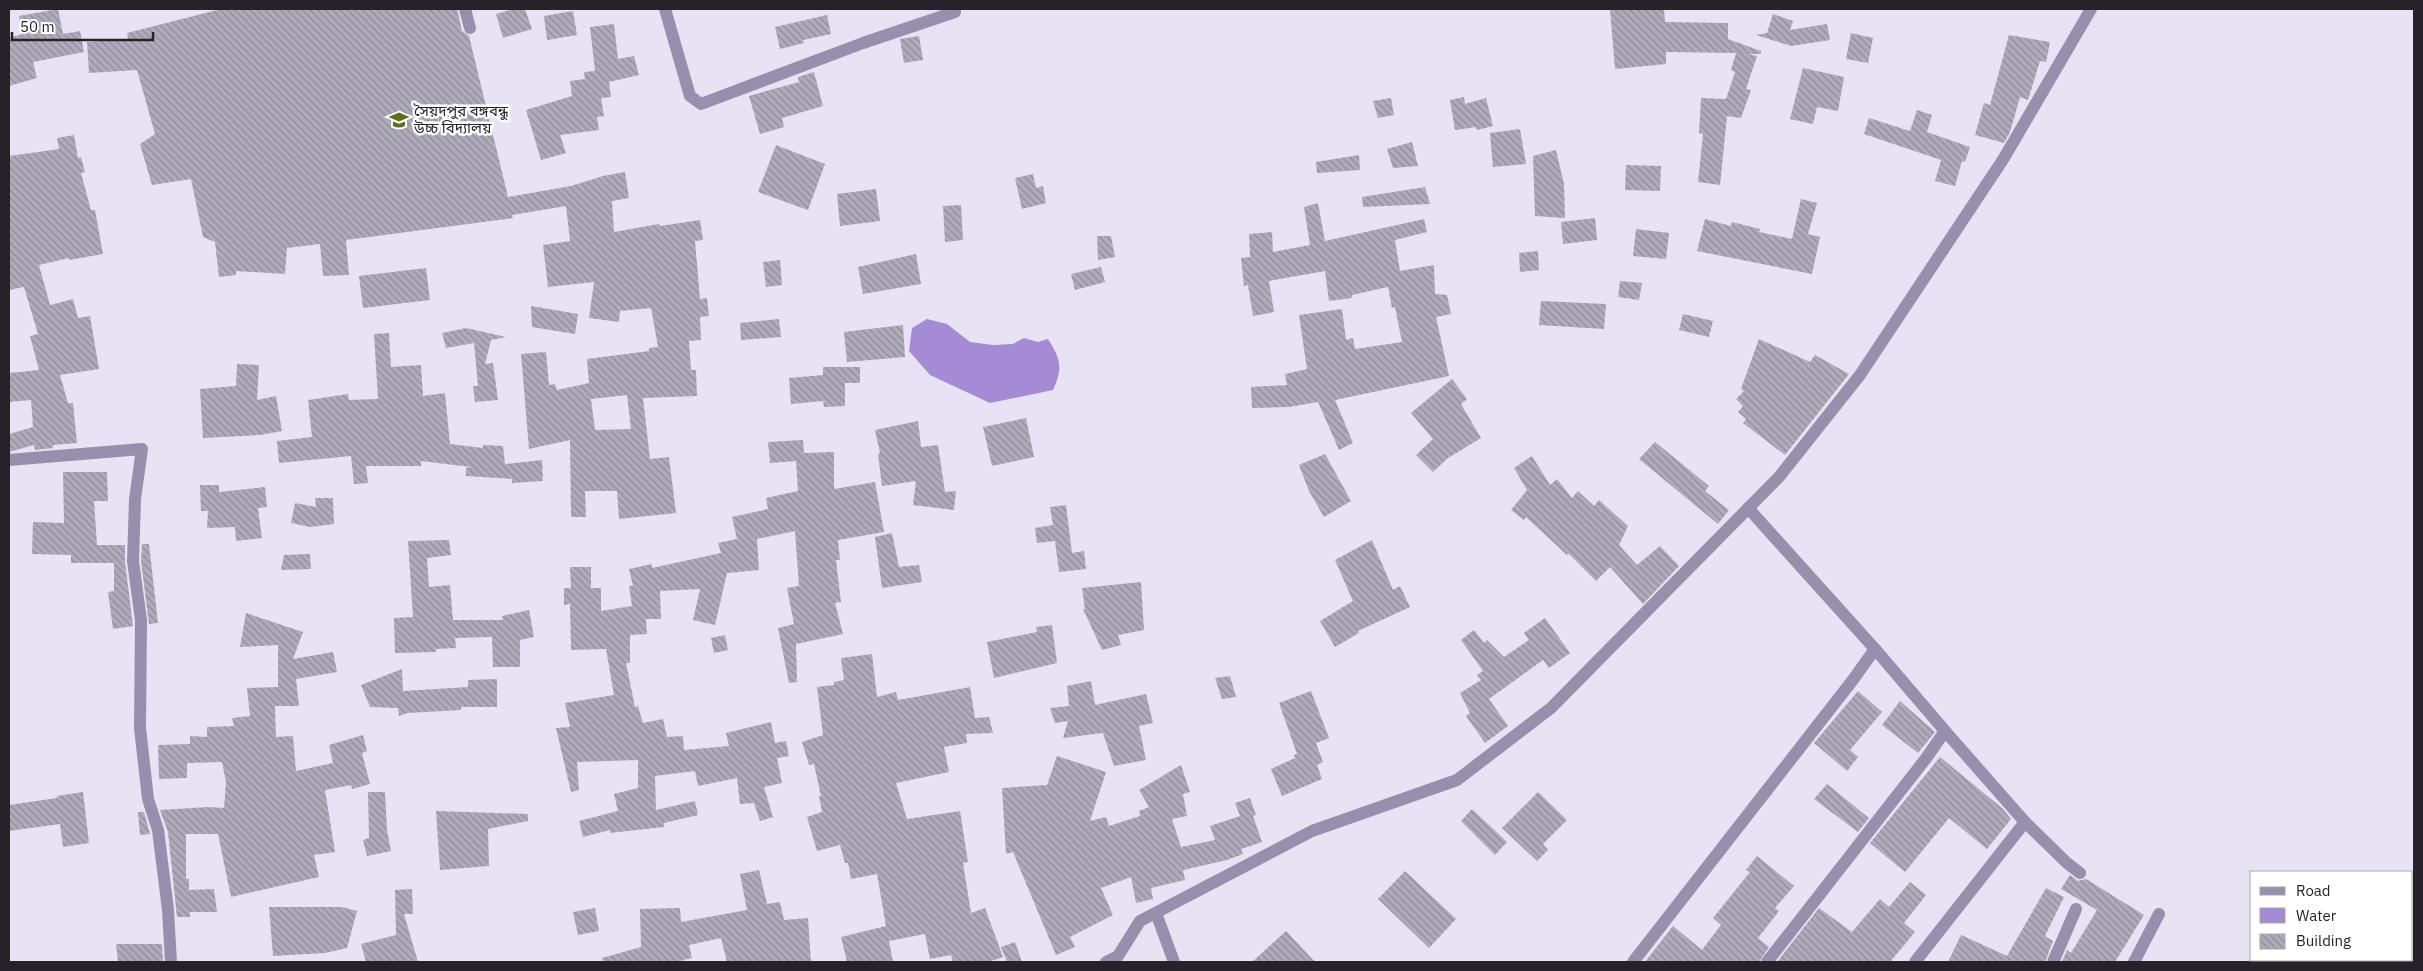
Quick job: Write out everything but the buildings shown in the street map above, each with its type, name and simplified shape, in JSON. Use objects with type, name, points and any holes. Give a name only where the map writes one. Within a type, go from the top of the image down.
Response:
[{"type":"street","points":[[465,9],[470,28]]},
{"type":"street","points":[[665,9],[690,96],[702,104],[863,43],[955,12]]},
{"type":"street","points":[[1106,962],[1118,956],[1140,921],[1312,831],[1457,780],[1551,708],[1779,477],[1860,375],[2004,158],[2091,9]]},
{"type":"street","points":[[9,460],[142,449],[136,499],[133,561],[141,620],[140,728],[148,799],[158,830],[168,910],[171,962]]},
{"type":"street","points":[[1748,508],[1875,649],[2026,822],[2066,863],[2080,873]]},
{"type":"street","points":[[1633,962],[1875,649]]},
{"type":"street","points":[[1767,962],[1927,757],[1945,730]]},
{"type":"street","points":[[1915,962],[2026,822]]},
{"type":"street","points":[[2054,962],[2076,909]]},
{"type":"street","points":[[1156,913],[1174,962]]},
{"type":"street","points":[[2134,962],[2159,914]]},
{"type":"water","points":[[927,319],[947,324],[970,342],[993,345],[1013,344],[1024,338],[1038,342],[1048,339],[1056,352],[1059,364],[1058,376],[1053,390],[990,403],[930,375],[909,351],[912,328]]},
{"type":"place","name":"সৈয়দপুর বঙ্গবন্ধু উচ্চ বিদ্যালয়","points":[[399,120]]}]
